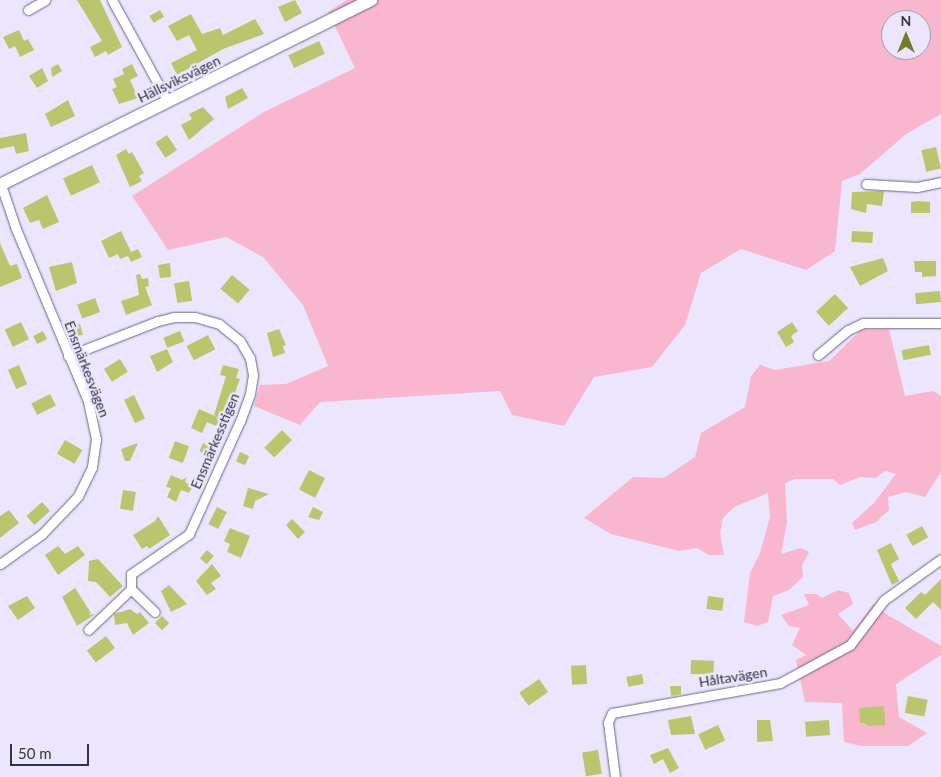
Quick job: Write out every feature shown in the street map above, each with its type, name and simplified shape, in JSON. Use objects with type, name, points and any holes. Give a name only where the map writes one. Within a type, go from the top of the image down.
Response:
[{"type":"street","points":[[28,10],[46,0]]},
{"type":"street","points":[[112,0],[168,102]]},
{"type":"street","name":"Hällsviksvägen","points":[[1,190],[168,102],[370,0]]},
{"type":"street","points":[[866,184],[917,188],[941,182]]},
{"type":"street","name":"Ensmärkesvägen","points":[[0,564],[64,513],[78,496],[92,467],[96,427],[1,190]]},
{"type":"street","name":"Ensmärkesstigen","points":[[68,356],[158,321],[183,316],[211,320],[226,329],[246,348],[250,358],[252,384],[246,407],[194,524],[186,537],[132,574],[131,589],[88,630]]},
{"type":"street","points":[[818,355],[848,330],[863,324],[941,323]]},
{"type":"street","name":"Håltavägen","points":[[615,777],[608,722],[612,713],[780,683],[850,645],[884,600],[941,559]]},
{"type":"street","points":[[131,589],[155,612]]},
{"type":"shaded area","points":[[347,0],[941,0],[941,114],[906,134],[860,174],[842,181],[835,251],[806,270],[741,249],[701,273],[685,325],[652,367],[594,377],[564,426],[512,415],[500,391],[320,402],[300,425],[254,406],[260,385],[286,384],[328,366],[303,305],[263,257],[226,237],[168,250],[132,196],[264,112],[355,68],[328,12]]},
{"type":"shaded area","points":[[889,329],[905,396],[933,391],[941,396],[941,472],[925,497],[906,492],[888,497],[889,510],[876,522],[855,530],[852,523],[874,503],[896,474],[885,471],[876,478],[860,477],[840,485],[833,479],[795,479],[785,483],[787,523],[781,554],[801,548],[809,552],[802,566],[803,577],[789,590],[773,596],[768,622],[757,626],[744,622],[750,573],[760,553],[770,517],[768,493],[734,507],[723,518],[720,533],[724,555],[709,555],[697,548],[679,551],[611,534],[584,518],[633,477],[664,478],[695,457],[701,433],[745,407],[751,376],[760,365],[775,370],[829,361],[861,330]]},
{"type":"shaded area","points":[[838,590],[849,593],[853,604],[838,614],[853,631],[874,603],[886,614],[941,646],[941,655],[896,684],[899,717],[927,733],[908,746],[861,746],[844,742],[842,703],[805,702],[796,660],[806,655],[792,645],[800,628],[789,626],[781,615],[809,605],[804,594],[816,594],[822,598]]},
{"type":"building","points":[[77,0],[100,0],[122,47],[108,55],[106,51],[95,57],[90,47],[102,41]]},
{"type":"building","points":[[295,0],[302,13],[285,22],[278,7]]},
{"type":"building","points":[[160,10],[164,17],[154,23],[150,16]]},
{"type":"building","points":[[191,14],[202,34],[220,28],[223,35],[255,19],[264,34],[223,49],[177,75],[171,63],[197,50],[189,35],[177,41],[168,26]]},
{"type":"building","points":[[19,30],[24,41],[28,39],[34,50],[20,57],[15,46],[9,49],[3,37]]},
{"type":"building","points":[[319,41],[325,54],[294,68],[288,55]]},
{"type":"building","points":[[58,64],[62,71],[52,77],[51,68]]},
{"type":"building","points":[[132,64],[138,76],[130,80],[138,98],[119,104],[112,89],[117,87],[113,79],[124,74],[122,69]]},
{"type":"building","points":[[42,68],[48,81],[37,88],[29,76]]},
{"type":"building","points":[[242,88],[248,98],[228,109],[225,97]]},
{"type":"building","points":[[68,100],[75,116],[51,127],[45,114]]},
{"type":"building","points":[[203,107],[214,119],[189,140],[181,125],[192,119],[189,114]]},
{"type":"building","points":[[26,133],[29,151],[16,154],[14,146],[0,149],[0,138]]},
{"type":"building","points":[[167,135],[177,150],[165,158],[155,143]]},
{"type":"building","points":[[936,147],[941,168],[926,172],[921,150]]},
{"type":"building","points":[[126,149],[129,154],[132,152],[144,173],[139,176],[142,181],[130,187],[116,155]]},
{"type":"building","points":[[92,165],[100,182],[71,196],[63,179]]},
{"type":"building","points":[[884,191],[882,206],[867,204],[866,213],[851,209],[852,192]]},
{"type":"building","points":[[47,195],[59,222],[43,229],[39,220],[30,223],[23,208]]},
{"type":"building","points":[[911,202],[930,202],[930,213],[911,213]]},
{"type":"building","points":[[121,231],[131,252],[138,249],[142,257],[131,262],[128,256],[120,259],[118,254],[109,258],[101,241]]},
{"type":"building","points":[[852,231],[873,232],[872,243],[851,242]]},
{"type":"building","points":[[0,243],[10,266],[17,264],[22,278],[0,287]]},
{"type":"building","points":[[883,258],[888,271],[860,286],[850,267]]},
{"type":"building","points":[[914,261],[936,261],[936,276],[922,277],[922,272],[915,272]]},
{"type":"building","points":[[72,262],[77,283],[56,291],[49,267]]},
{"type":"building","points":[[170,263],[171,277],[160,278],[158,265]]},
{"type":"building","points":[[140,274],[142,279],[148,278],[149,286],[145,287],[152,305],[126,315],[121,301],[139,295],[136,275]]},
{"type":"building","points":[[232,275],[250,290],[238,304],[220,289]]},
{"type":"building","points":[[189,281],[192,301],[177,303],[174,283]]},
{"type":"building","points":[[940,291],[941,302],[916,304],[915,293]]},
{"type":"building","points":[[835,294],[848,308],[829,326],[816,312]]},
{"type":"building","points":[[95,298],[100,312],[82,319],[77,304]]},
{"type":"building","points":[[21,322],[29,339],[13,347],[5,330]]},
{"type":"building","points":[[792,322],[798,331],[791,336],[794,342],[786,347],[777,332]]},
{"type":"building","points":[[80,324],[83,335],[71,338],[68,327]]},
{"type":"building","points":[[279,329],[286,345],[283,346],[285,353],[273,357],[267,333]]},
{"type":"building","points":[[43,331],[47,339],[37,344],[33,336]]},
{"type":"building","points":[[180,331],[184,341],[167,348],[163,338]]},
{"type":"building","points":[[208,335],[215,349],[194,360],[187,346]]},
{"type":"building","points":[[929,345],[931,355],[903,360],[902,350]]},
{"type":"building","points":[[167,349],[173,362],[157,372],[150,356]]},
{"type":"building","points":[[120,359],[128,372],[112,382],[104,369]]},
{"type":"building","points":[[19,365],[27,384],[16,389],[8,370]]},
{"type":"building","points":[[223,365],[239,369],[236,378],[240,379],[225,420],[214,415],[226,376],[220,375]]},
{"type":"building","points":[[50,394],[56,406],[37,415],[31,404]]},
{"type":"building","points":[[134,395],[145,419],[135,423],[124,400]]},
{"type":"building","points":[[199,409],[220,418],[216,426],[207,422],[202,433],[191,428]]},
{"type":"building","points":[[282,430],[292,440],[274,458],[264,448]]},
{"type":"building","points":[[65,440],[82,450],[74,464],[57,454]]},
{"type":"building","points":[[175,441],[189,446],[183,463],[169,458]]},
{"type":"building","points":[[138,443],[130,461],[125,461],[121,449]]},
{"type":"building","points":[[203,443],[215,448],[211,456],[199,451]]},
{"type":"building","points":[[240,452],[249,456],[245,465],[236,461]]},
{"type":"building","points":[[309,470],[325,478],[315,498],[299,490]]},
{"type":"building","points":[[171,475],[182,480],[187,477],[185,482],[193,486],[189,493],[181,490],[176,502],[167,497],[171,488],[166,487]]},
{"type":"building","points":[[248,488],[269,494],[255,501],[253,509],[243,506]]},
{"type":"building","points":[[123,490],[136,492],[133,511],[120,509]]},
{"type":"building","points":[[42,502],[50,511],[34,525],[26,516]]},
{"type":"building","points":[[217,507],[227,512],[218,529],[208,524]]},
{"type":"building","points":[[313,507],[323,512],[319,520],[308,517]]},
{"type":"building","points":[[9,510],[19,523],[0,538],[0,516]]},
{"type":"building","points":[[158,516],[170,535],[149,549],[147,546],[142,549],[133,535],[155,521]]},
{"type":"building","points":[[292,519],[305,532],[298,539],[286,525]]},
{"type":"building","points":[[922,526],[928,537],[913,546],[906,535]]},
{"type":"building","points":[[230,528],[250,536],[241,558],[227,552],[230,544],[224,541]]},
{"type":"building","points":[[891,543],[899,559],[891,564],[899,581],[892,585],[877,550]]},
{"type":"building","points":[[58,546],[65,554],[78,546],[85,555],[58,575],[45,555]]},
{"type":"building","points":[[207,550],[214,556],[207,564],[200,558]]},
{"type":"building","points":[[98,559],[123,586],[110,597],[96,582],[88,581],[89,561]]},
{"type":"building","points":[[212,564],[221,576],[211,583],[216,589],[207,595],[196,581]]},
{"type":"building","points":[[941,579],[941,610],[933,602],[916,619],[905,608],[921,592],[925,595]]},
{"type":"building","points":[[169,585],[187,604],[171,612],[161,591]]},
{"type":"building","points":[[75,588],[91,613],[89,615],[95,614],[77,626],[62,597]]},
{"type":"building","points":[[27,596],[35,608],[18,620],[8,606]]},
{"type":"building","points":[[708,596],[724,598],[722,611],[706,609]]},
{"type":"building","points":[[130,609],[137,614],[140,612],[149,623],[133,635],[127,623],[115,625],[114,614]]},
{"type":"building","points":[[162,616],[169,623],[162,630],[155,623]]},
{"type":"building","points":[[106,636],[115,648],[96,662],[87,650]]},
{"type":"building","points":[[691,660],[714,661],[713,675],[691,674]]},
{"type":"building","points":[[586,665],[587,684],[572,685],[571,666]]},
{"type":"building","points":[[642,674],[644,684],[628,687],[626,677]]},
{"type":"building","points":[[539,679],[548,692],[529,706],[519,693]]},
{"type":"building","points":[[670,686],[681,686],[681,694],[671,696]]},
{"type":"building","points":[[908,696],[928,700],[924,717],[905,713]]},
{"type":"building","points":[[884,706],[885,725],[867,726],[866,723],[860,723],[859,708]]},
{"type":"building","points":[[691,716],[695,734],[671,735],[668,720]]},
{"type":"building","points":[[757,720],[770,720],[773,741],[757,742]]},
{"type":"building","points":[[829,720],[830,735],[806,737],[805,722]]},
{"type":"building","points":[[718,725],[725,740],[705,750],[698,734]]},
{"type":"building","points":[[668,748],[679,768],[670,773],[663,759],[654,764],[650,755]]},
{"type":"building","points":[[598,750],[602,774],[586,776],[582,753]]}]
